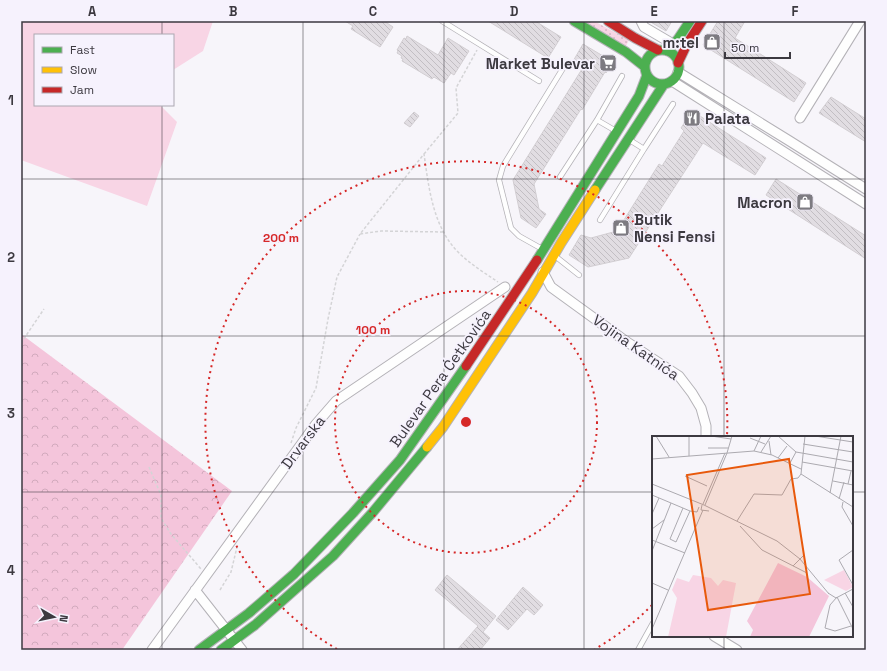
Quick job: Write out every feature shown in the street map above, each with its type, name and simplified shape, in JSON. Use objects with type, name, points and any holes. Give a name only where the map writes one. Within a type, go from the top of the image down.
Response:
[{"type":"main road","points":[[574,21],[626,52],[646,71],[654,82],[668,82],[678,67],[683,51],[702,21]]},
{"type":"main road","points":[[608,21],[635,38],[666,48],[674,55],[678,67]]},
{"type":"main road","points":[[646,71],[647,58],[650,54],[666,48],[690,21]]},
{"type":"main road","name":"Bulevar Pera Ćetkovića","points":[[199,650],[227,630],[294,574],[353,513],[400,460],[444,399],[544,250],[639,96],[646,71]]},
{"type":"main road","name":"Bulevar Pera Ćetkovića","points":[[221,650],[255,625],[333,556],[373,512],[443,427],[532,293],[543,272],[627,139],[668,82]]},
{"type":"street","points":[[641,21],[644,27],[666,48]]},
{"type":"street","points":[[800,118],[860,21]]},
{"type":"street","points":[[678,67],[866,189]]},
{"type":"street","points":[[668,82],[866,204]]},
{"type":"street","name":"Vojina Katnića","points":[[543,272],[551,287],[624,340],[679,376],[702,408],[706,426],[706,436]]},
{"type":"street","name":"Drvarska","points":[[152,650],[316,424],[336,401],[505,287]]},
{"type":"street","points":[[195,590],[242,650]]},
{"type":"street","points":[[716,637],[737,650]]},
{"type":"lane","points":[[442,21],[539,81]]},
{"type":"lane","points":[[565,66],[503,166],[499,180],[511,228],[519,236],[554,255],[579,275]]},
{"type":"lane","points":[[560,177],[597,120],[622,76]]},
{"type":"lane","points":[[600,220],[673,104]]},
{"type":"lane","points":[[597,120],[617,132]]},
{"type":"lane","points":[[627,139],[644,149]]},
{"type":"lane","points":[[638,650],[652,626]]},
{"type":"path","points":[[289,448],[296,428],[316,388],[337,277],[360,234],[458,113],[456,88],[480,45]]},
{"type":"path","points":[[424,154],[430,195],[443,232],[460,254],[505,287]]},
{"type":"path","points":[[360,234],[381,231],[443,232]]},
{"type":"path","points":[[21,343],[44,309]]},
{"type":"path","points":[[149,468],[161,494],[161,518],[171,534],[206,574]]},
{"type":"path","points":[[220,590],[231,572],[237,550],[237,544],[233,537]]},
{"type":"shaded area","points":[[21,21],[213,21],[203,51],[174,69],[174,34],[34,34],[34,106],[161,106],[177,122],[147,206],[21,160]]},
{"type":"shaded area","points":[[583,21],[594,21],[629,40],[625,48]]},
{"type":"green space","points":[[21,334],[232,491],[122,650],[21,650]]},
{"type":"building","points":[[345,21],[384,21],[393,27],[380,47],[351,29],[353,26]]},
{"type":"building","points":[[488,21],[535,21],[561,37],[548,58]]},
{"type":"building","points":[[649,21],[672,21],[666,31]]},
{"type":"building","points":[[718,21],[745,21],[735,38],[806,83],[794,102],[703,45]]},
{"type":"building","points":[[407,36],[438,55],[448,38],[469,51],[454,75],[451,73],[444,83],[434,77],[432,79],[402,61],[402,56],[397,53],[397,50],[404,38],[406,39]]},
{"type":"building","points":[[583,44],[613,62],[606,73],[605,72],[582,110],[581,109],[534,184],[539,209],[546,214],[536,228],[521,218],[513,180],[582,69],[572,63]]},
{"type":"building","points":[[831,97],[866,119],[866,142],[819,113]]},
{"type":"building","points":[[692,111],[766,158],[755,175],[703,143],[629,258],[588,267],[569,255],[581,235],[591,238],[617,231],[659,164],[662,166],[684,131],[681,128]]},
{"type":"building","points":[[414,112],[419,116],[410,127],[404,123]]},
{"type":"building","points":[[776,179],[866,236],[866,259],[766,195]]},
{"type":"building","points":[[447,575],[496,616],[483,632],[490,638],[480,650],[457,650],[478,626],[435,590]]},
{"type":"building","points":[[523,587],[543,605],[534,615],[527,609],[508,630],[496,620]]},
{"type":"traffic: fast","points":[[574,21],[626,52],[645,67]]},
{"type":"traffic: fast","points":[[667,51],[678,39],[690,21]]},
{"type":"traffic: fast","points":[[659,50],[665,50],[674,55],[678,61],[679,67],[678,73],[674,79],[665,84],[659,84],[650,79],[645,70],[645,64],[650,55],[659,50]]},
{"type":"traffic: fast","points":[[537,260],[639,96],[647,75]]},
{"type":"traffic: fast","points":[[595,190],[664,84]]},
{"type":"traffic: fast","points":[[199,650],[249,613],[294,574],[353,513],[400,460],[466,366]]},
{"type":"traffic: fast","points":[[221,650],[255,625],[333,556],[373,512],[427,447]]},
{"type":"traffic: slow","points":[[427,447],[443,427],[532,293],[561,243],[595,190]]},
{"type":"traffic: jam","points":[[608,21],[658,50]]},
{"type":"traffic: jam","points":[[678,63],[687,44],[702,21]]},
{"type":"traffic: jam","points":[[466,366],[537,260]]},
{"type":"place","name":"m:tel","points":[[712,42]]},
{"type":"place","name":"Market Bulevar","points":[[608,63]]},
{"type":"place","name":"Palata","points":[[692,118]]},
{"type":"place","name":"Macron","points":[[805,202]]},
{"type":"place","name":"Butik Nensi Fensi","points":[[621,228]]}]
